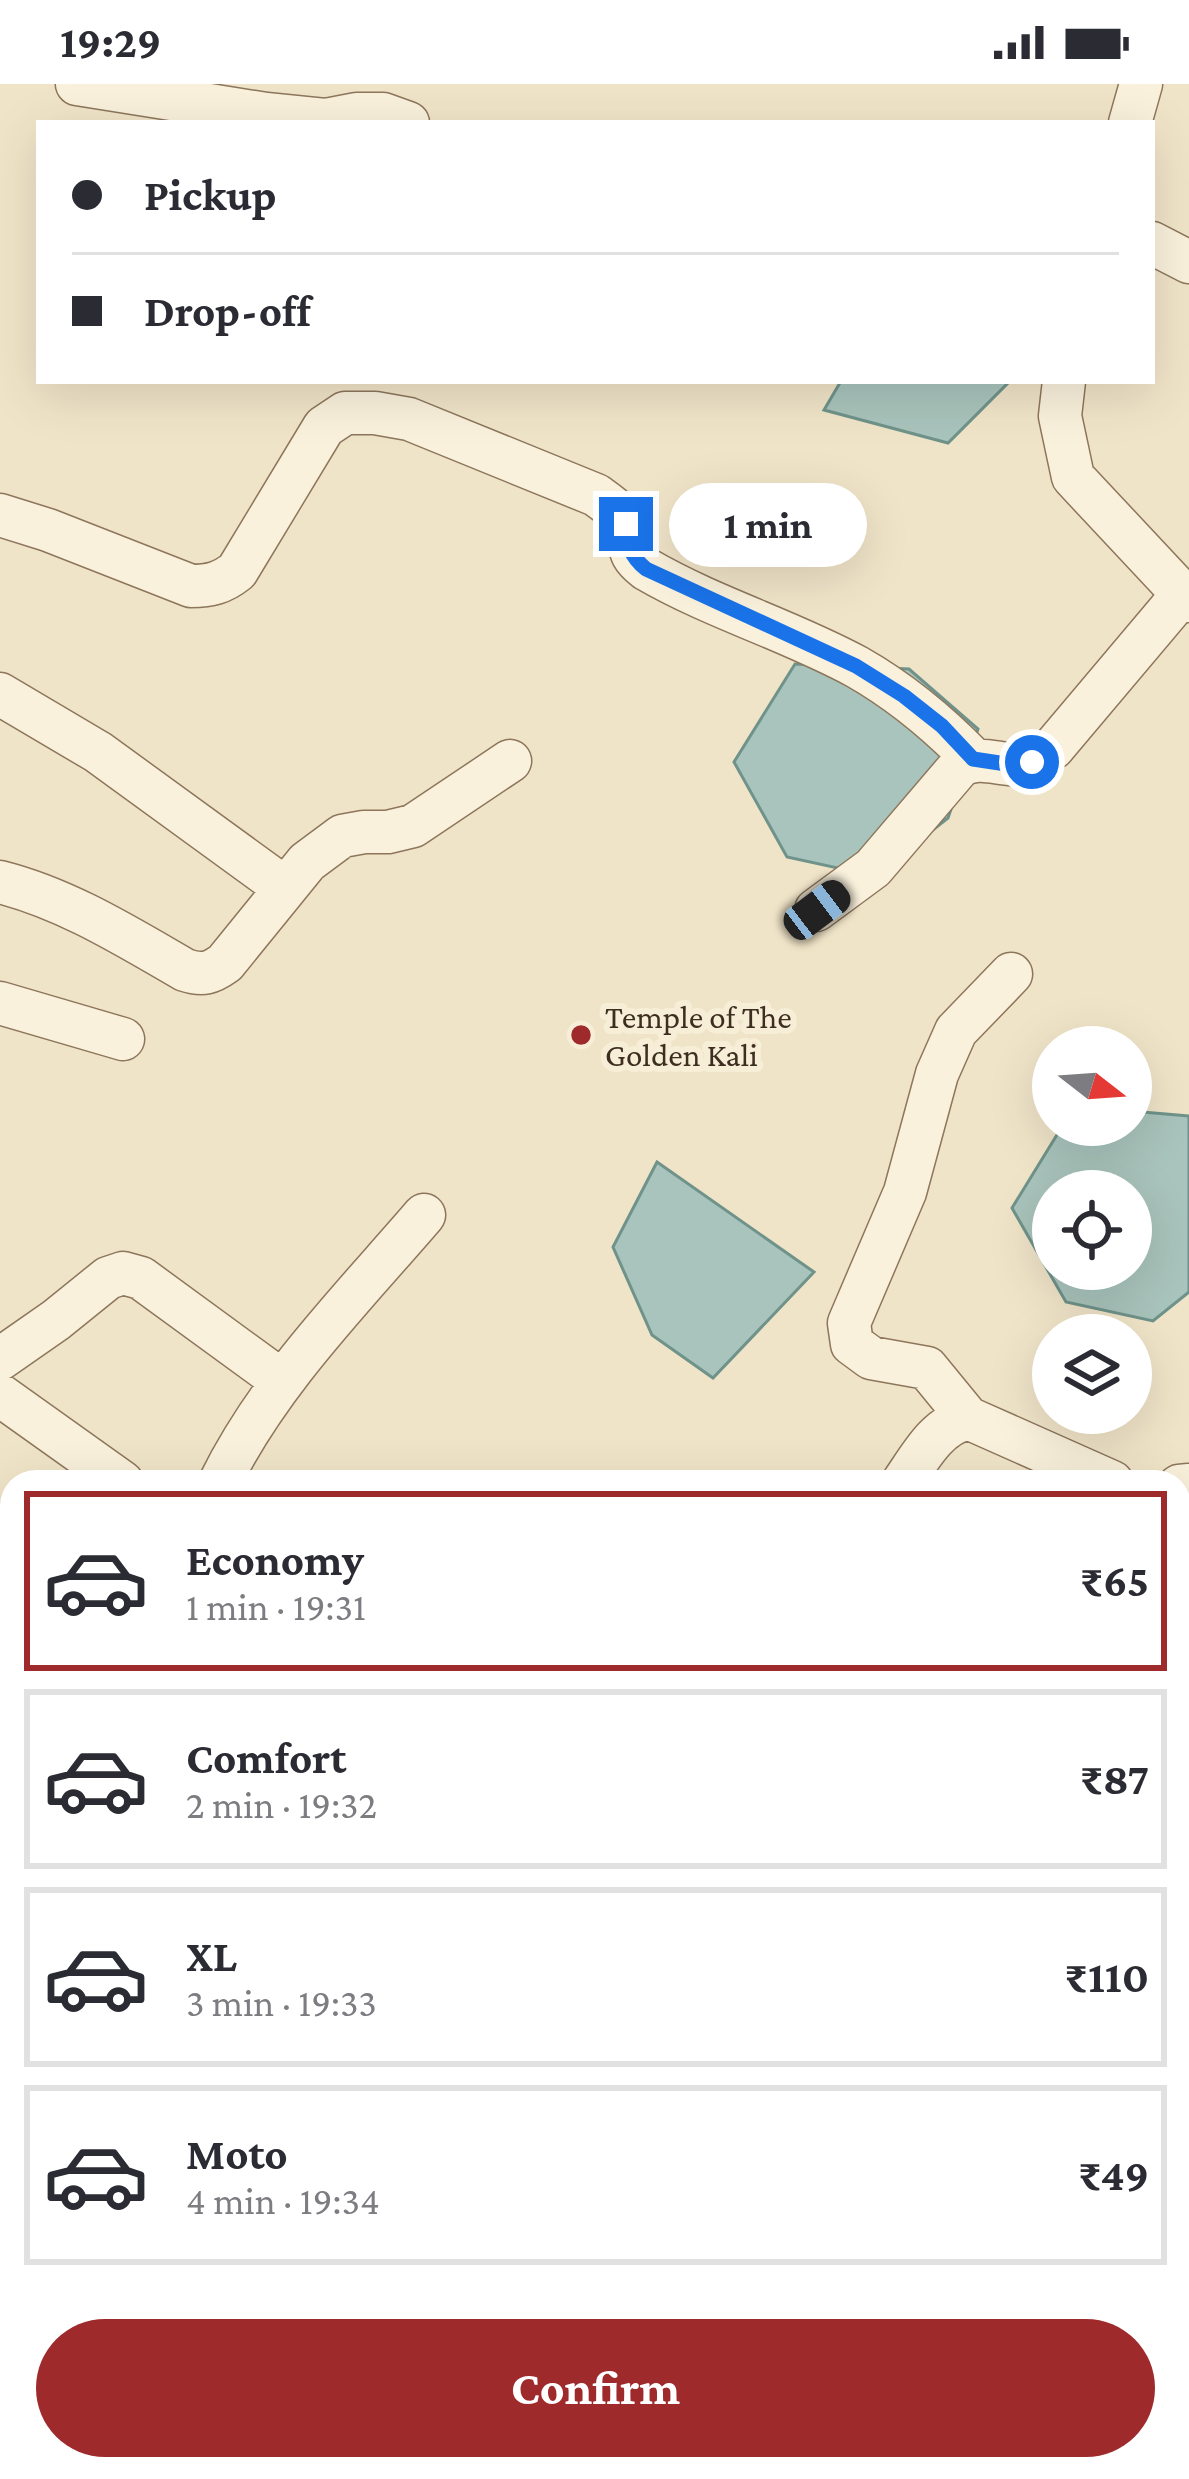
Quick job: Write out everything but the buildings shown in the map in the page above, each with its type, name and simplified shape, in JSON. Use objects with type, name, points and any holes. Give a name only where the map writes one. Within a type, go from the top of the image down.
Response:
[{"type":"street","points":[[77,84],[266,114],[325,120],[383,114],[400,120]]},
{"type":"street","points":[[1131,120],[1141,84]]},
{"type":"street","points":[[1155,245],[1189,262]]},
{"type":"street","points":[[817,910],[873,868],[960,766],[973,759],[1013,765],[1032,762],[1053,748],[1186,598],[1073,477],[1060,416],[1064,384]]},
{"type":"street","points":[[0,515],[191,586],[209,586],[237,571],[324,427],[345,413],[409,419],[596,495],[614,507],[626,524],[634,560],[646,569],[856,666],[917,706],[973,759]]},
{"type":"street","points":[[0,694],[98,752],[285,888]]},
{"type":"street","points":[[0,882],[31,890],[93,918],[185,970],[211,973],[225,963],[307,862],[342,836],[412,826],[510,761]]},
{"type":"street","points":[[1012,974],[956,1031],[937,1074],[904,1192],[849,1323],[852,1344],[871,1358],[927,1368],[968,1418],[1085,1470]]},
{"type":"street","points":[[0,1003],[123,1039]]},
{"type":"street","points":[[226,1470],[281,1381],[424,1215]]},
{"type":"street","points":[[0,1359],[108,1277],[123,1273],[141,1278],[281,1381]]},
{"type":"street","points":[[0,1394],[105,1470]]},
{"type":"street","points":[[911,1470],[933,1438],[951,1422],[968,1418]]},
{"type":"water","points":[[839,384],[1007,384],[948,443],[824,410]]},
{"type":"water","points":[[795,664],[909,669],[978,729],[948,818],[874,876],[787,857],[734,762]]},
{"type":"water","points":[[1152,1113],[1189,1116],[1189,1292],[1153,1321],[1152,1314],[1121,1314],[1066,1302],[1059,1290],[1152,1290],[1152,1170],[1035,1170],[1050,1146],[1152,1146]]},
{"type":"water","points":[[657,1162],[814,1272],[713,1378],[652,1335],[613,1247]]},
{"type":"water","points":[[1032,1175],[1032,1243],[1012,1208]]},
{"type":"place","name":"Temple of The Golden Kali","points":[[581,1035]]},
{"type":"route","points":[[626,524],[634,560],[646,569],[856,666],[942,726],[973,759],[1013,765],[1032,762]]}]
